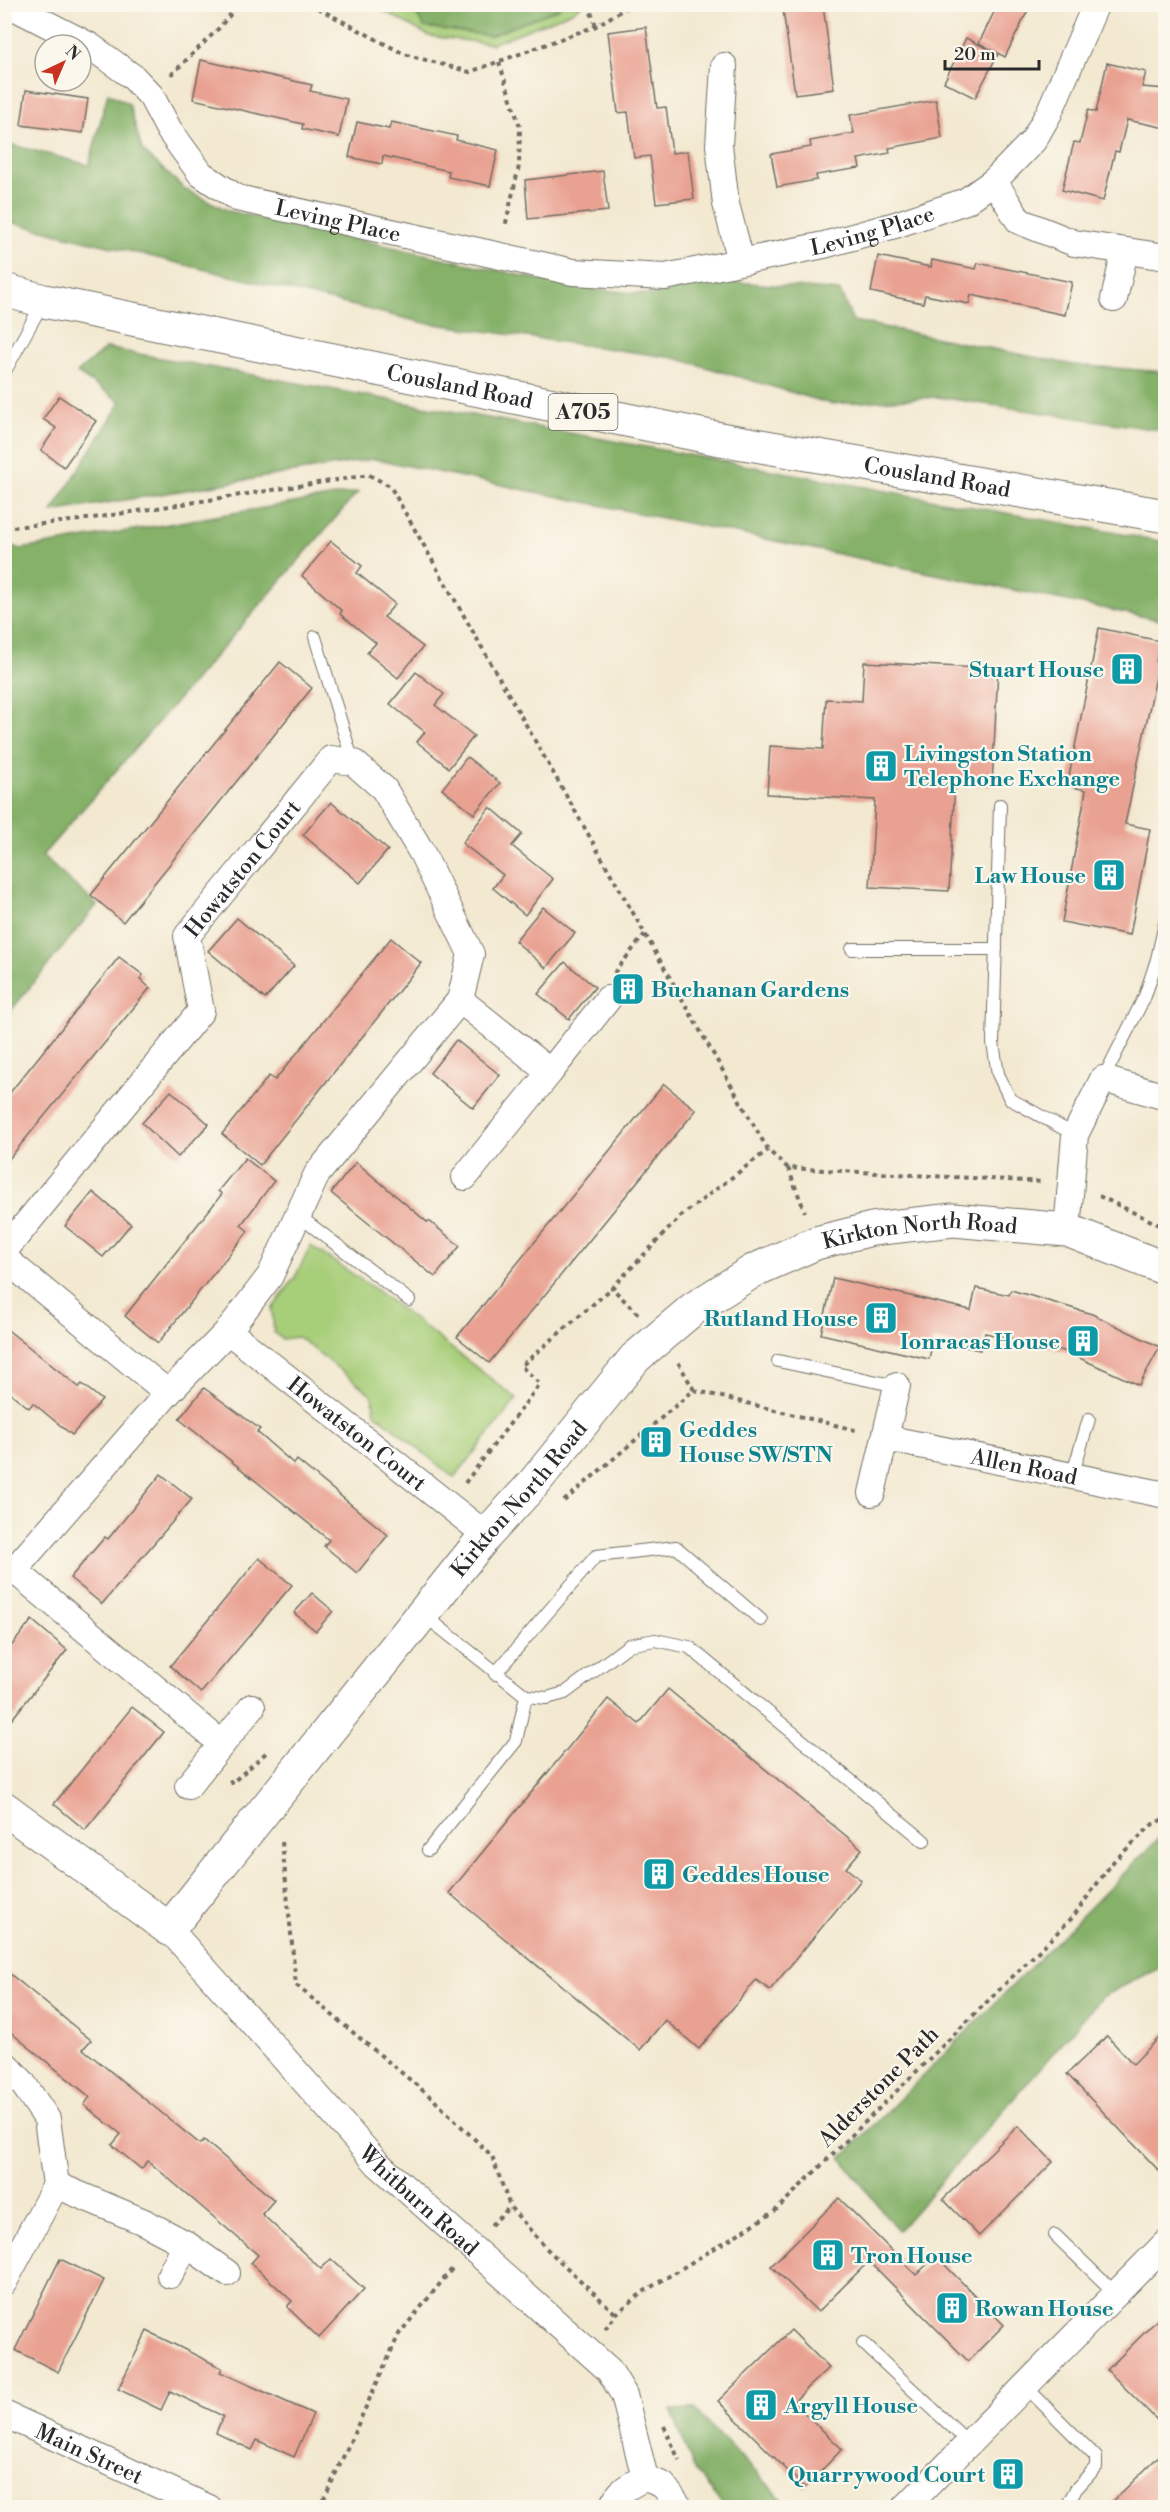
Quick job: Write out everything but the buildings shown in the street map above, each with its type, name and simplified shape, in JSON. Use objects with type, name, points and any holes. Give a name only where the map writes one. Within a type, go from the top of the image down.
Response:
[{"type":"main road","name":"Cousland Road","points":[[4,291],[720,440],[1166,516]]},
{"type":"main road","name":"Kirkton North Road","points":[[169,1929],[486,1535],[533,1484],[635,1358],[693,1309],[753,1271],[816,1243],[872,1229],[953,1220],[1066,1230],[1166,1269]]},
{"type":"main road","points":[[4,1808],[169,1929]]},
{"type":"street","name":"Leving Place","points":[[8,4],[90,46],[133,77],[151,96],[169,130],[201,174],[237,198],[573,272],[665,277],[824,244],[895,225],[966,201],[994,181],[1033,141],[1049,113],[1096,4]]},
{"type":"street","points":[[724,66],[719,145],[726,204],[741,261]]},
{"type":"street","points":[[994,181],[1019,221],[1074,243],[1166,257]]},
{"type":"street","points":[[1114,299],[1125,251]]},
{"type":"street","name":"Howatston Court","points":[[4,1251],[201,1011],[187,936],[331,759],[353,762]]},
{"type":"street","points":[[215,1753],[9,1572],[168,1393],[228,1331],[270,1276],[317,1174],[460,1000],[471,954],[453,913],[422,853],[384,789],[353,762]]},
{"type":"street","points":[[465,1177],[608,999]]},
{"type":"street","points":[[460,1000],[550,1072]]},
{"type":"street","points":[[1066,1230],[1075,1136],[1102,1079],[1166,1097]]},
{"type":"street","points":[[4,1258],[168,1393]]},
{"type":"street","name":"Howatston Court","points":[[228,1331],[486,1535]]},
{"type":"street","points":[[872,1493],[897,1386]]},
{"type":"street","name":"Allen Road","points":[[885,1438],[1166,1495]]},
{"type":"street","points":[[188,1786],[252,1707]]},
{"type":"street","name":"Whitburn Road","points":[[169,1929],[378,2164],[488,2264],[590,2350],[609,2370],[624,2395],[645,2478]]},
{"type":"street","points":[[4,2063],[22,2082],[47,2119],[56,2185],[4,2282]]},
{"type":"street","points":[[56,2185],[144,2222],[186,2244],[227,2273]]},
{"type":"street","points":[[915,2504],[969,2442],[1166,2243]]},
{"type":"street","points":[[170,2275],[186,2244]]},
{"type":"street","name":"Main Street","points":[[4,2414],[209,2508]]},
{"type":"street","points":[[612,2508],[615,2499],[627,2486],[645,2478],[663,2485],[680,2508]]},
{"type":"lane","points":[[4,373],[44,301]]},
{"type":"lane","points":[[315,637],[353,762]]},
{"type":"lane","points":[[1000,804],[993,1044],[998,1074],[1010,1099],[1075,1136]]},
{"type":"lane","points":[[1102,1079],[1145,996],[1157,959],[1166,919]]},
{"type":"lane","points":[[852,949],[996,949]]},
{"type":"lane","points":[[299,1216],[409,1300]]},
{"type":"lane","points":[[778,1361],[897,1386]]},
{"type":"lane","points":[[1072,1476],[1089,1419]]},
{"type":"lane","points":[[495,1674],[596,1556],[676,1547],[761,1620]]},
{"type":"lane","points":[[422,1614],[495,1674],[526,1696],[547,1698],[565,1693],[629,1645],[655,1640],[689,1647],[924,1841]]},
{"type":"lane","points":[[428,1850],[516,1742],[526,1696]]},
{"type":"lane","points":[[1055,2235],[1116,2294]]},
{"type":"lane","points":[[863,2343],[969,2442]]},
{"type":"lane","points":[[1025,2386],[1096,2457],[1096,2467],[1076,2489],[1066,2508]]},
{"type":"path","points":[[151,96],[219,28],[239,4]]},
{"type":"path","points":[[310,4],[404,54],[470,72],[596,26],[632,4]]},
{"type":"path","points":[[588,4],[596,26]]},
{"type":"path","points":[[498,256],[519,166],[520,127],[499,62]]},
{"type":"path","points":[[4,528],[80,520],[369,475],[390,486],[768,1150],[788,1168],[805,1212]]},
{"type":"path","points":[[608,999],[604,985],[645,933]]},
{"type":"path","points":[[448,1506],[540,1384],[521,1366],[612,1288],[681,1216],[768,1150]]},
{"type":"path","points":[[788,1168],[1071,1183],[1166,1228]]},
{"type":"path","points":[[612,1288],[645,1321]]},
{"type":"path","points":[[674,1353],[694,1390],[885,1438]]},
{"type":"path","points":[[557,1507],[694,1390]]},
{"type":"path","points":[[215,1753],[232,1783],[274,1745]]},
{"type":"path","name":"Alderstone Path","points":[[590,2350],[616,2314],[644,2292],[774,2212],[1071,1918],[1113,1862],[1153,1824],[1166,1818]]},
{"type":"path","points":[[281,1833],[296,1985],[432,2098],[492,2156],[510,2206],[546,2247],[616,2314]]},
{"type":"path","points":[[488,2228],[510,2206]]},
{"type":"path","points":[[320,2508],[399,2334],[456,2264]]},
{"type":"green space","points":[[558,4],[560,8],[490,36],[424,27],[411,5]]},
{"type":"green space","points":[[373,5],[582,5],[572,12],[492,44],[429,36]]},
{"type":"green space","points":[[108,93],[129,104],[142,150],[186,190],[229,211],[569,286],[653,295],[714,280],[840,291],[853,321],[1074,365],[1165,372],[1165,431],[938,397],[831,404],[675,358],[420,322],[5,221],[5,143],[89,165]]},
{"type":"green space","points":[[106,348],[1165,542],[1165,621],[374,459],[52,512],[121,402],[77,373]]},
{"type":"green space","points":[[358,492],[42,856],[97,905],[5,1018],[4,639],[12,629],[5,617],[5,544],[21,549]]},
{"type":"green space","points":[[311,1246],[375,1289],[517,1399],[454,1478],[375,1413],[372,1395],[298,1337],[282,1339],[274,1333],[272,1309],[295,1277]]},
{"type":"green space","points":[[1165,1834],[1165,1965],[1102,1997],[898,2231],[841,2158]]},
{"type":"green space","points":[[694,2409],[790,2507],[725,2507],[695,2471],[671,2410]]},
{"type":"place","name":"Stuart House","points":[[1127,669]]},
{"type":"place","name":"Livingston Station Telephone Exchange","points":[[881,766]]},
{"type":"place","name":"Law House","points":[[1109,875]]},
{"type":"place","name":"Buchanan Gardens","points":[[628,989]]},
{"type":"place","name":"Rutland House","points":[[881,1318]]},
{"type":"place","name":"Ionracas House","points":[[1083,1341]]},
{"type":"place","name":"Geddes House SW/STN","points":[[656,1442]]},
{"type":"place","name":"Geddes House","points":[[659,1874]]},
{"type":"place","name":"Tron House","points":[[828,2255]]},
{"type":"place","name":"Rowan House","points":[[952,2308]]},
{"type":"place","name":"Argyll House","points":[[761,2405]]},
{"type":"place","name":"Quarrywood Court","points":[[1008,2474]]}]
